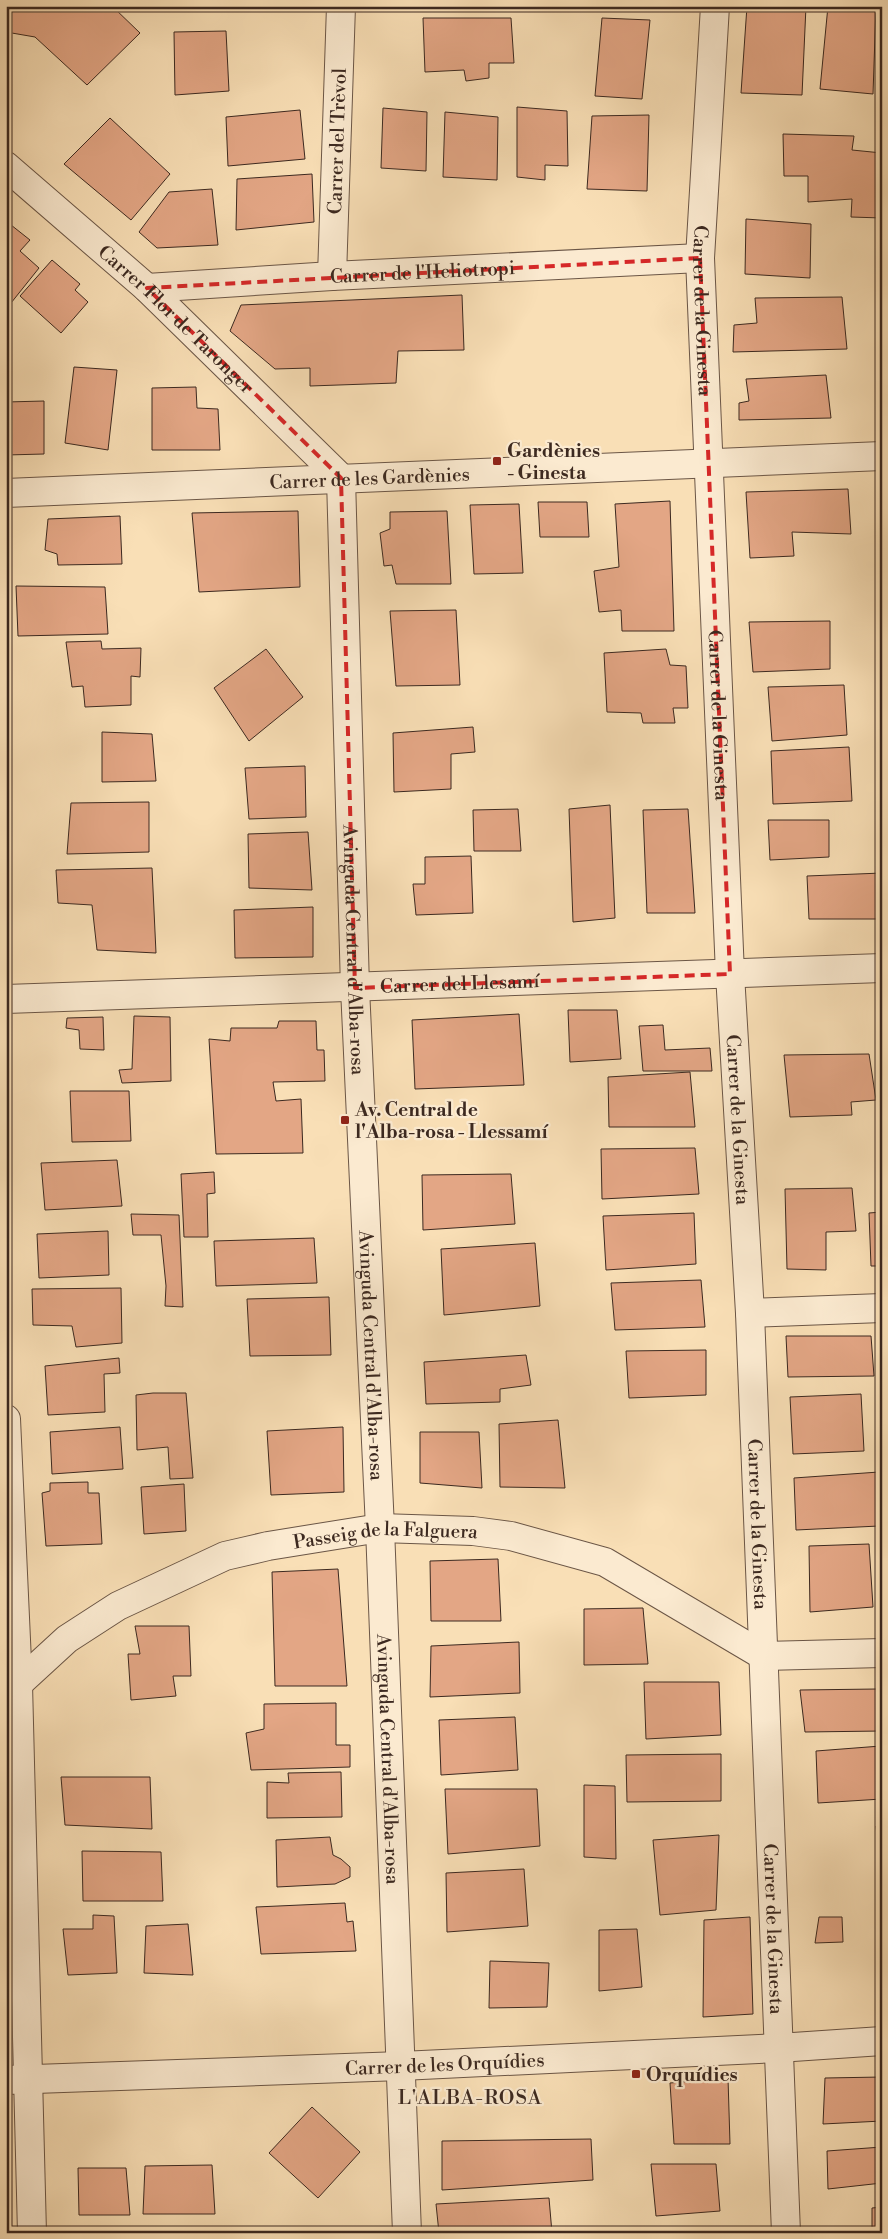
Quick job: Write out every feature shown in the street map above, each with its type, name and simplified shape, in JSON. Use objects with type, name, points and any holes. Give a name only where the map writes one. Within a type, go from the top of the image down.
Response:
[{"type":"street","name":"Carrer del Trèvol","points":[[332,276],[340,6]]},
{"type":"street","name":"Carrer de la Ginesta","points":[[715,6],[700,258],[707,462],[730,974],[750,1313],[786,2233]]},
{"type":"street","name":"Carrer Flor de Taronger","points":[[6,166],[147,288],[341,478]]},
{"type":"street","name":"Carrer de l'Heliotropi","points":[[147,288],[332,276],[700,258]]},
{"type":"street","name":"Carrer de les Gardènies","points":[[6,493],[882,456]]},
{"type":"street","name":"Avinguda Central d'Alba-rosa","points":[[341,478],[355,988],[380,1528],[393,1908],[407,2233]]},
{"type":"street","name":"Carrer del Llesamí","points":[[6,999],[882,968]]},
{"type":"street","points":[[750,1313],[882,1308]]},
{"type":"street","points":[[6,1420],[18,2080],[32,2233]]},
{"type":"street","name":"Passeig de la Falguera","points":[[12,1684],[67,1639],[118,1606],[225,1556],[268,1546],[380,1528],[473,1531],[511,1536],[605,1562],[764,1656]]},
{"type":"street","points":[[764,1656],[882,1653]]},
{"type":"street","name":"Carrer de les Orquídies","points":[[18,2080],[401,2066],[778,2048],[882,2041]]},
{"type":"highlighted area","points":[[700,258],[730,974],[355,988],[341,478],[147,288]]},
{"type":"building","points":[[6,6],[112,6],[140,33],[87,85],[35,37],[6,32]]},
{"type":"building","points":[[747,6],[806,6],[802,95],[741,93]]},
{"type":"building","points":[[828,6],[876,6],[873,94],[820,89]]},
{"type":"building","points":[[423,18],[511,18],[514,63],[489,63],[489,78],[466,81],[464,70],[425,72]]},
{"type":"building","points":[[602,18],[650,20],[642,99],[595,96]]},
{"type":"building","points":[[226,31],[229,91],[175,95],[174,32]]},
{"type":"building","points":[[517,107],[567,111],[568,166],[545,165],[545,180],[517,177]]},
{"type":"building","points":[[383,108],[427,112],[426,171],[381,168]]},
{"type":"building","points":[[300,110],[305,159],[228,166],[226,117]]},
{"type":"building","points":[[445,112],[498,117],[497,180],[443,177]]},
{"type":"building","points":[[649,115],[647,191],[587,189],[592,116]]},
{"type":"building","points":[[110,118],[170,174],[131,220],[64,164]]},
{"type":"building","points":[[783,134],[854,136],[852,150],[882,153],[882,218],[851,217],[852,199],[808,202],[808,176],[784,176]]},
{"type":"building","points":[[312,174],[314,222],[236,230],[237,179]]},
{"type":"building","points":[[212,189],[218,245],[157,248],[139,232],[169,192]]},
{"type":"building","points":[[746,219],[811,224],[810,278],[745,274]]},
{"type":"building","points":[[6,221],[30,240],[20,251],[39,268],[11,303],[6,299]]},
{"type":"building","points":[[52,260],[80,284],[75,290],[88,302],[61,333],[20,296]]},
{"type":"building","points":[[462,295],[464,350],[398,351],[396,383],[310,386],[310,368],[275,369],[230,331],[241,305]]},
{"type":"building","points":[[842,297],[847,349],[733,352],[734,325],[757,323],[755,298]]},
{"type":"building","points":[[74,367],[117,370],[108,450],[65,443]]},
{"type":"building","points":[[826,375],[831,418],[739,420],[739,403],[749,401],[746,379]]},
{"type":"building","points":[[196,387],[197,408],[218,409],[220,450],[152,450],[152,388]]},
{"type":"building","points":[[44,401],[44,454],[6,455],[6,402]]},
{"type":"building","points":[[848,489],[851,534],[792,532],[794,556],[750,558],[746,492]]},
{"type":"building","points":[[670,501],[674,631],[622,631],[621,610],[599,612],[594,571],[619,567],[615,504]]},
{"type":"building","points":[[538,502],[587,502],[589,537],[540,537]]},
{"type":"building","points":[[519,504],[523,573],[474,574],[470,505]]},
{"type":"building","points":[[298,511],[300,587],[199,592],[192,513]]},
{"type":"building","points":[[447,511],[451,584],[396,584],[392,565],[384,566],[380,533],[390,529],[390,512]]},
{"type":"building","points":[[120,516],[122,564],[58,565],[57,554],[45,550],[48,519]]},
{"type":"building","points":[[16,586],[105,587],[108,634],[18,636]]},
{"type":"building","points":[[456,610],[460,685],[396,686],[390,611]]},
{"type":"building","points":[[830,621],[830,669],[753,672],[749,622]]},
{"type":"building","points":[[101,641],[102,649],[141,648],[140,677],[131,676],[131,705],[85,707],[83,686],[72,687],[66,642]]},
{"type":"building","points":[[266,649],[303,697],[249,741],[214,688]]},
{"type":"building","points":[[666,649],[670,665],[686,666],[688,708],[673,708],[675,723],[643,723],[641,713],[607,712],[604,653]]},
{"type":"building","points":[[844,685],[847,735],[772,741],[768,687]]},
{"type":"building","points":[[473,727],[475,752],[451,754],[451,789],[394,792],[393,733]]},
{"type":"building","points":[[102,732],[152,734],[156,781],[102,782]]},
{"type":"building","points":[[849,747],[852,801],[773,804],[771,751]]},
{"type":"building","points":[[305,766],[306,817],[249,819],[245,768]]},
{"type":"building","points":[[149,802],[149,852],[67,854],[71,803]]},
{"type":"building","points":[[610,805],[615,918],[573,922],[569,809]]},
{"type":"building","points":[[518,809],[521,851],[474,851],[473,810]]},
{"type":"building","points":[[688,809],[695,913],[647,913],[643,810]]},
{"type":"building","points":[[768,820],[829,820],[829,857],[770,860]]},
{"type":"building","points":[[308,832],[312,890],[249,888],[248,834]]},
{"type":"building","points":[[471,856],[473,913],[416,915],[413,884],[425,884],[425,857]]},
{"type":"building","points":[[152,868],[156,953],[97,950],[92,905],[58,903],[56,870]]},
{"type":"building","points":[[882,873],[882,919],[809,919],[807,876]]},
{"type":"building","points":[[313,907],[313,957],[235,958],[234,910]]},
{"type":"building","points":[[568,1010],[617,1010],[621,1059],[570,1062]]},
{"type":"building","points":[[519,1014],[524,1085],[415,1089],[412,1020]]},
{"type":"building","points":[[134,1016],[170,1017],[171,1081],[122,1083],[119,1070],[132,1069]]},
{"type":"building","points":[[103,1017],[104,1050],[80,1049],[79,1030],[66,1028],[67,1018]]},
{"type":"building","points":[[279,1021],[316,1021],[317,1050],[324,1050],[325,1081],[273,1082],[276,1101],[301,1099],[303,1153],[216,1154],[209,1039],[230,1041],[231,1028],[277,1028]]},
{"type":"building","points":[[663,1025],[665,1050],[710,1048],[712,1071],[643,1071],[639,1026]]},
{"type":"building","points":[[869,1054],[876,1100],[851,1102],[852,1115],[790,1117],[784,1055]]},
{"type":"building","points":[[690,1072],[695,1127],[609,1127],[608,1077]]},
{"type":"building","points":[[70,1091],[129,1091],[131,1141],[72,1142]]},
{"type":"building","points":[[695,1148],[699,1194],[602,1199],[601,1149]]},
{"type":"building","points":[[117,1160],[122,1206],[45,1210],[41,1163]]},
{"type":"building","points":[[214,1172],[215,1193],[207,1194],[208,1237],[184,1237],[181,1174]]},
{"type":"building","points":[[511,1174],[515,1224],[423,1230],[422,1175]]},
{"type":"building","points":[[852,1188],[856,1231],[826,1232],[826,1270],[787,1269],[785,1189]]},
{"type":"building","points":[[882,1212],[882,1266],[871,1266],[869,1213]]},
{"type":"building","points":[[694,1213],[696,1264],[606,1270],[603,1216]]},
{"type":"building","points":[[131,1214],[179,1215],[183,1307],[165,1306],[166,1286],[161,1235],[133,1235]]},
{"type":"building","points":[[108,1231],[109,1275],[39,1278],[37,1234]]},
{"type":"building","points":[[314,1238],[317,1283],[216,1286],[214,1241]]},
{"type":"building","points":[[535,1243],[540,1306],[444,1315],[441,1249]]},
{"type":"building","points":[[701,1280],[705,1327],[615,1330],[611,1283]]},
{"type":"building","points":[[121,1288],[122,1343],[76,1347],[72,1326],[33,1325],[32,1289]]},
{"type":"building","points":[[329,1297],[331,1355],[250,1356],[247,1299]]},
{"type":"building","points":[[786,1336],[871,1336],[874,1376],[788,1377]]},
{"type":"building","points":[[706,1350],[706,1395],[629,1398],[626,1351]]},
{"type":"building","points":[[526,1355],[531,1385],[500,1389],[500,1402],[426,1404],[424,1362]]},
{"type":"building","points":[[119,1358],[120,1373],[104,1374],[105,1412],[48,1415],[45,1366]]},
{"type":"building","points":[[186,1393],[193,1478],[170,1479],[168,1447],[137,1450],[136,1395]]},
{"type":"building","points":[[861,1394],[864,1451],[793,1454],[790,1397]]},
{"type":"building","points":[[558,1420],[565,1488],[500,1487],[499,1424]]},
{"type":"building","points":[[120,1427],[123,1469],[52,1474],[50,1432]]},
{"type":"building","points":[[343,1427],[344,1492],[271,1495],[267,1431]]},
{"type":"building","points":[[420,1432],[479,1432],[482,1488],[420,1483]]},
{"type":"building","points":[[879,1472],[879,1526],[796,1530],[794,1478]]},
{"type":"building","points":[[88,1482],[88,1493],[99,1493],[102,1544],[46,1546],[42,1493],[50,1491],[50,1483]]},
{"type":"building","points":[[184,1484],[186,1531],[144,1534],[141,1487]]},
{"type":"building","points":[[869,1544],[873,1607],[810,1612],[809,1546]]},
{"type":"building","points":[[498,1559],[501,1621],[431,1621],[430,1561]]},
{"type":"building","points":[[338,1569],[347,1686],[275,1686],[272,1572]]},
{"type":"building","points":[[643,1608],[648,1664],[584,1665],[584,1609]]},
{"type":"building","points":[[135,1626],[189,1626],[191,1676],[173,1676],[176,1696],[131,1700],[128,1654],[140,1654]]},
{"type":"building","points":[[519,1642],[520,1693],[430,1697],[431,1646]]},
{"type":"building","points":[[644,1682],[719,1682],[721,1735],[646,1739]]},
{"type":"building","points":[[877,1689],[882,1731],[805,1732],[800,1690]]},
{"type":"building","points":[[336,1703],[336,1745],[350,1745],[350,1767],[251,1770],[246,1733],[264,1729],[264,1704]]},
{"type":"building","points":[[515,1717],[518,1770],[441,1775],[439,1720]]},
{"type":"building","points":[[881,1746],[882,1799],[818,1803],[816,1751]]},
{"type":"building","points":[[721,1754],[721,1801],[627,1802],[626,1755]]},
{"type":"building","points":[[341,1772],[342,1817],[267,1818],[267,1782],[289,1783],[288,1773]]},
{"type":"building","points":[[61,1777],[150,1777],[152,1829],[65,1825]]},
{"type":"building","points":[[584,1785],[615,1786],[616,1859],[584,1857]]},
{"type":"building","points":[[445,1789],[537,1789],[540,1846],[448,1854]]},
{"type":"building","points":[[882,1825],[882,1868],[880,1868],[876,1826]]},
{"type":"building","points":[[719,1835],[716,1910],[660,1915],[653,1840]]},
{"type":"building","points":[[330,1837],[333,1855],[350,1867],[350,1877],[335,1884],[277,1887],[276,1840]]},
{"type":"building","points":[[82,1851],[161,1852],[163,1901],[83,1901]]},
{"type":"building","points":[[524,1869],[528,1926],[447,1932],[446,1873]]},
{"type":"building","points":[[345,1903],[347,1922],[353,1921],[356,1951],[261,1954],[256,1907]]},
{"type":"building","points":[[93,1915],[114,1916],[117,1973],[68,1975],[63,1929],[93,1929]]},
{"type":"building","points":[[750,1917],[753,2014],[703,2017],[704,1920]]},
{"type":"building","points":[[819,1917],[842,1917],[843,1942],[815,1943]]},
{"type":"building","points":[[188,1924],[193,1975],[144,1973],[146,1926]]},
{"type":"building","points":[[637,1929],[642,1987],[599,1991],[599,1930]]},
{"type":"building","points":[[490,1961],[549,1963],[547,2007],[489,2008]]},
{"type":"building","points":[[882,2077],[882,2121],[823,2124],[825,2078]]},
{"type":"building","points":[[728,2078],[730,2144],[674,2144],[670,2083]]},
{"type":"building","points":[[6,2105],[9,2155],[6,2156]]},
{"type":"building","points":[[312,2107],[360,2152],[318,2198],[269,2153]]},
{"type":"building","points":[[591,2139],[593,2180],[442,2190],[442,2141]]},
{"type":"building","points":[[882,2147],[882,2183],[828,2189],[827,2151]]},
{"type":"building","points":[[651,2164],[716,2164],[720,2211],[656,2216]]},
{"type":"building","points":[[212,2165],[215,2214],[143,2214],[145,2166]]},
{"type":"building","points":[[78,2168],[126,2168],[130,2215],[79,2215]]},
{"type":"building","points":[[549,2198],[552,2233],[439,2233],[436,2204]]},
{"type":"building","points":[[882,2207],[882,2233],[872,2233],[872,2208]]},
{"type":"building","points":[[6,2209],[9,2209],[10,2233],[6,2233]]},
{"type":"building","points":[[751,2228],[752,2233],[669,2233],[669,2231]]},
{"type":"place","name":"Gardènies - Ginesta","points":[[497,461]]},
{"type":"place","name":"Av. Central de l'Alba-rosa - Llessamí","points":[[345,1120]]},
{"type":"place","name":"Orquídies","points":[[636,2074]]},
{"type":"district","name":"L'ALBA-ROSA","points":[[470,2097]]}]
